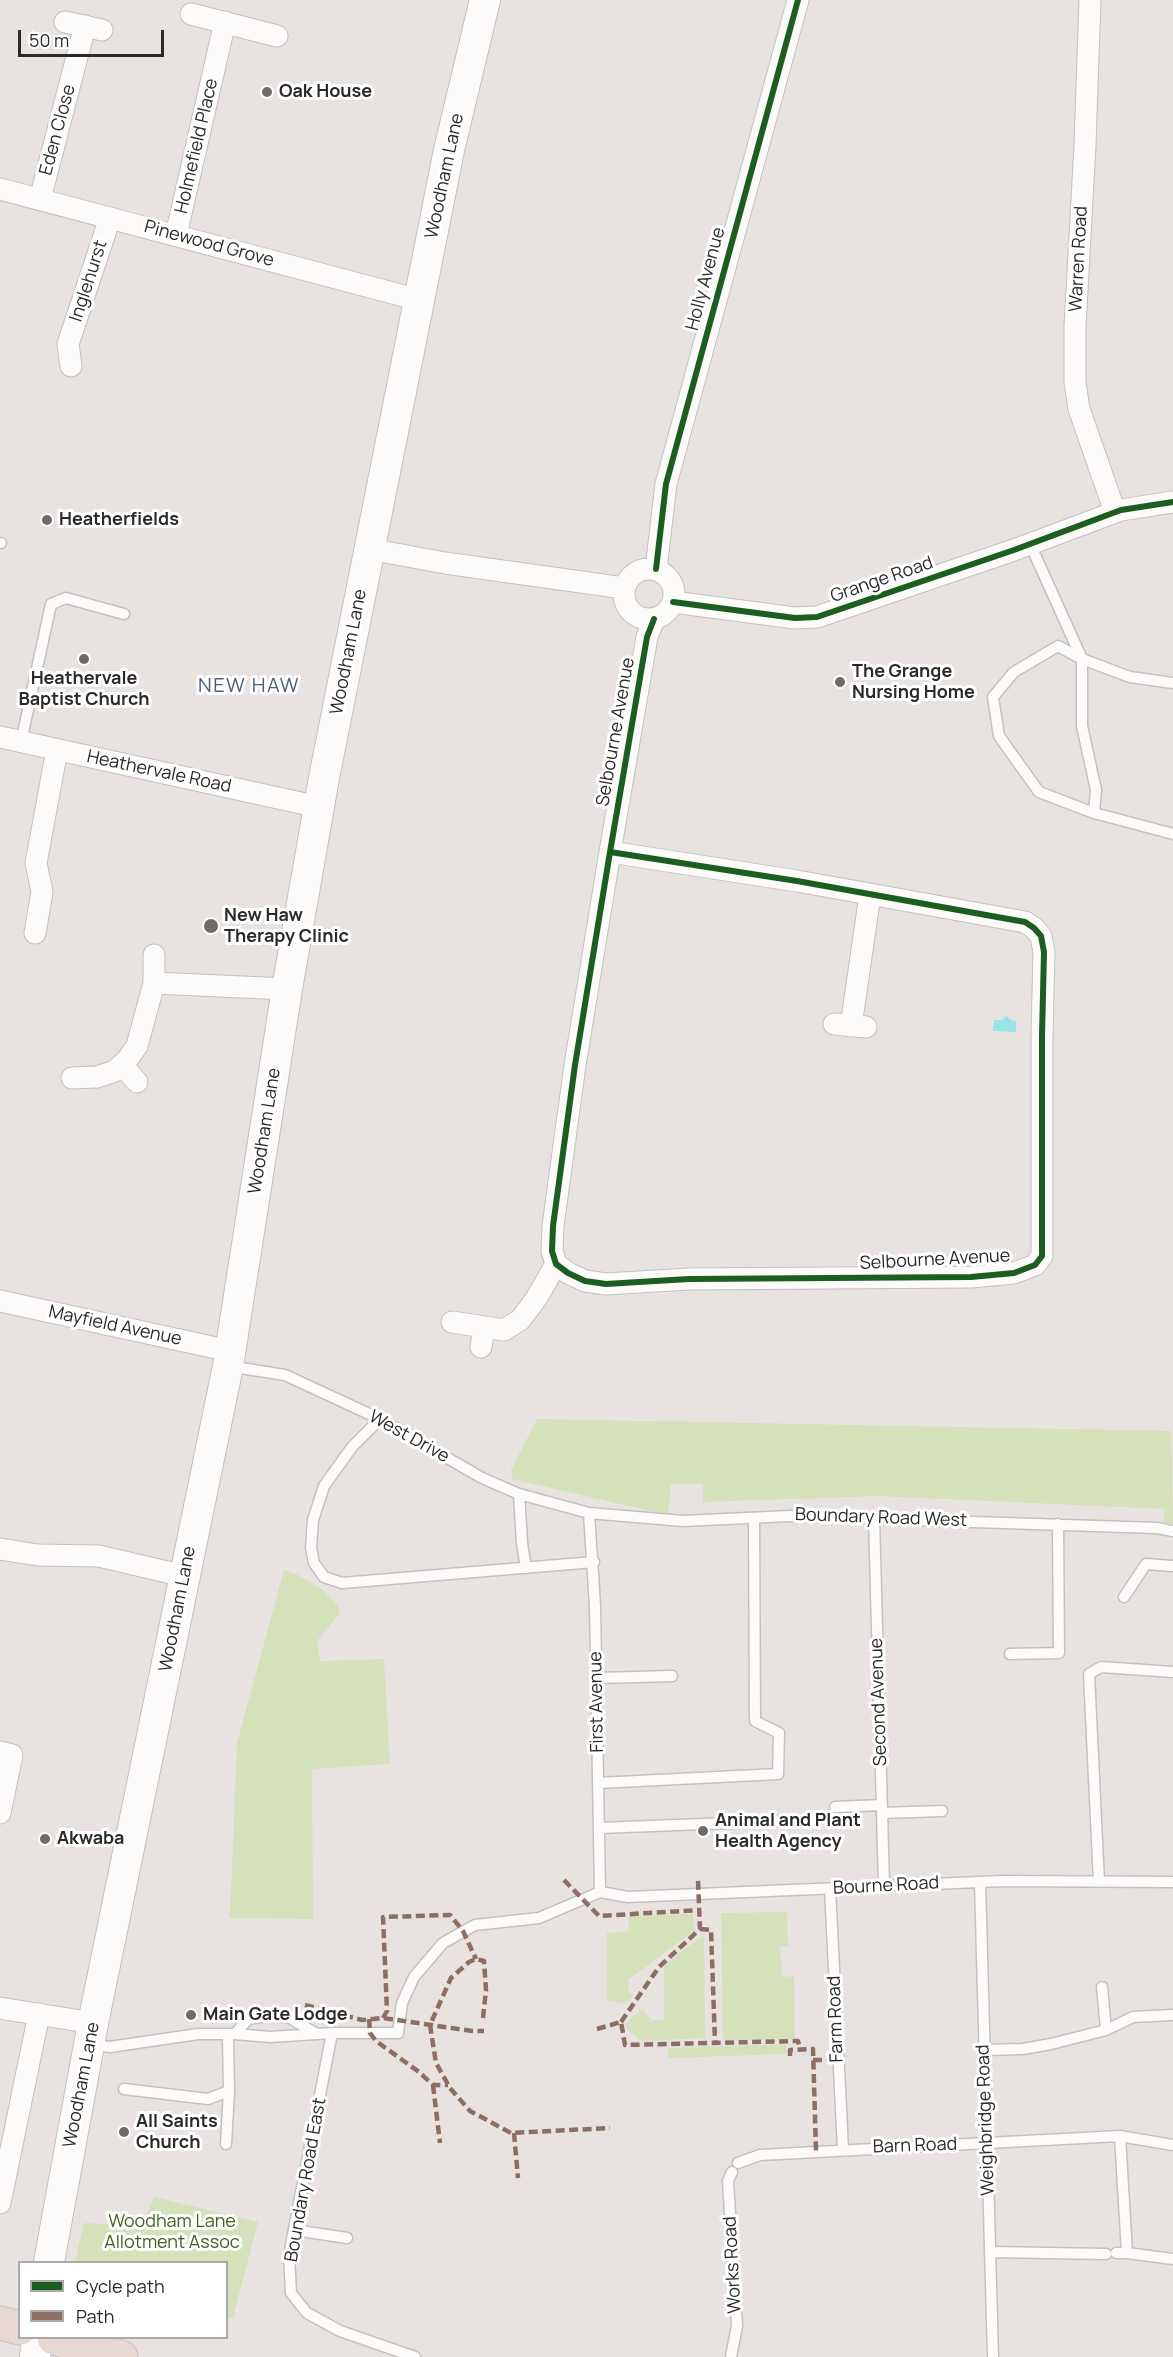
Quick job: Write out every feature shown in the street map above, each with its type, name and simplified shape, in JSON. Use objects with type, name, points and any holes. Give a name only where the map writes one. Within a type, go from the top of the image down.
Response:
[{"type":"highway","points":[[44,2339],[121,2357]]},
{"type":"main road","name":"Woodham Lane","points":[[49,2261],[91,2034],[229,1358],[319,807],[419,300],[450,150],[485,0]]},
{"type":"street","name":"Holly Avenue","points":[[656,569],[666,484],[798,0]]},
{"type":"street","name":"Warren Road","points":[[1090,0],[1075,327],[1075,383],[1079,409],[1115,512]]},
{"type":"street","points":[[191,14],[277,36]]},
{"type":"street","name":"Holmefield Place","points":[[176,235],[225,22]]},
{"type":"street","name":"Eden Close","points":[[40,199],[84,26]]},
{"type":"street","name":"Pinewood Grove","points":[[0,189],[419,300]]},
{"type":"street","name":"Inglehurst","points":[[71,366],[62,346],[110,218]]},
{"type":"street","name":"Grange Road","points":[[673,602],[795,618],[817,617],[1030,544],[1115,512],[1142,505],[1173,502]]},
{"type":"street","points":[[369,549],[445,563],[624,588]]},
{"type":"street","points":[[656,569],[663,572],[673,585],[673,602],[663,615],[654,619],[646,619],[631,612],[626,605],[624,588],[627,580],[639,570],[656,569]]},
{"type":"street","name":"Selbourne Avenue","points":[[610,852],[1025,922],[1041,936],[1044,952],[1042,1256],[1035,1265],[1014,1273],[971,1277],[689,1279],[606,1284],[585,1281],[556,1264],[552,1251],[554,1215],[575,1065],[610,852],[647,637],[654,619]]},
{"type":"street","name":"Heathervale Road","points":[[0,737],[319,807]]},
{"type":"street","points":[[35,933],[42,892],[36,863],[57,750]]},
{"type":"street","points":[[850,1026],[870,895]]},
{"type":"street","points":[[72,1078],[97,1077],[115,1071],[137,1046],[154,983],[154,955]]},
{"type":"street","points":[[154,983],[288,989]]},
{"type":"street","points":[[122,1065],[138,1082]]},
{"type":"street","points":[[452,1322],[483,1337],[504,1330],[520,1320],[536,1299],[556,1264]]},
{"type":"street","name":"Mayfield Avenue","points":[[0,1301],[229,1358]]},
{"type":"street","points":[[0,1550],[38,1555],[99,1556],[184,1576]]},
{"type":"street","points":[[0,1752],[12,1755],[1,1807]]},
{"type":"street","points":[[0,2008],[39,2014],[91,2034]]},
{"type":"street","points":[[0,2203],[39,2014]]},
{"type":"lane","points":[[1030,544],[1082,659],[1082,726],[1096,790],[1094,813]]},
{"type":"lane","points":[[21,742],[51,604],[66,598],[124,614]]},
{"type":"lane","points":[[1173,683],[1130,676],[1082,659],[1058,646],[1014,672],[993,697],[999,736],[1039,792],[1094,813],[1173,834]]},
{"type":"lane","name":"West Drive","points":[[229,1358],[285,1375],[380,1419],[482,1478],[519,1494],[589,1513]]},
{"type":"lane","points":[[380,1419],[352,1448],[324,1486],[313,1520],[311,1548],[314,1563],[324,1577],[342,1583],[594,1562]]},
{"type":"lane","points":[[519,1494],[526,1568]]},
{"type":"lane","name":"Boundary Road West","points":[[589,1513],[683,1521],[790,1516],[874,1517],[1157,1528],[1173,1531]]},
{"type":"lane","name":"First Avenue","points":[[589,1513],[594,1562],[600,1892]]},
{"type":"lane","name":"Second Avenue","points":[[874,1517],[884,1886]]},
{"type":"lane","points":[[598,1783],[778,1774],[779,1733],[755,1721],[754,1519]]},
{"type":"lane","points":[[1010,1654],[1059,1653],[1058,1524]]},
{"type":"lane","points":[[1124,1597],[1146,1564],[1173,1566]]},
{"type":"lane","points":[[1099,1882],[1089,1674],[1101,1666],[1173,1672]]},
{"type":"lane","points":[[597,1678],[672,1676]]},
{"type":"lane","points":[[835,1807],[942,1811]]},
{"type":"lane","points":[[599,1828],[781,1821]]},
{"type":"lane","name":"Bourne Road","points":[[600,1892],[628,1897],[980,1882],[1173,1882]]},
{"type":"lane","name":"Weighbridge Road","points":[[980,1882],[993,2357]]},
{"type":"lane","name":"Farm Road","points":[[830,1889],[843,2149]]},
{"type":"lane","points":[[91,2034],[110,2047],[198,2034],[270,2037],[332,2033],[398,2033],[402,2003],[414,1977],[442,1943],[476,1925],[539,1918],[600,1892]]},
{"type":"lane","points":[[1102,1987],[1106,2030]]},
{"type":"lane","points":[[984,2050],[1023,2049],[1045,2045],[1106,2030],[1133,2017],[1173,2015]]},
{"type":"lane","points":[[226,2144],[231,2034],[248,2019],[266,2016],[288,2017],[317,2034]]},
{"type":"lane","name":"Boundary Road East","points":[[332,2033],[289,2255],[291,2293],[307,2313],[340,2331],[415,2357]]},
{"type":"lane","points":[[124,2089],[208,2099],[229,2091]]},
{"type":"lane","points":[[1116,2253],[1120,2136]]},
{"type":"lane","name":"Barn Road","points":[[843,2149],[1120,2136],[1173,2145]]},
{"type":"lane","name":"Works Road","points":[[731,2357],[737,2326],[728,2181],[735,2168],[760,2155],[843,2149]]},
{"type":"lane","points":[[294,2230],[347,2238]]},
{"type":"lane","points":[[990,2252],[1116,2253],[1173,2259]]},
{"type":"green space","points":[[537,1419],[1171,1431],[1173,1523],[1164,1525],[1164,1509],[878,1496],[703,1502],[703,1484],[671,1484],[668,1515],[512,1479],[511,1470]]},
{"type":"green space","points":[[284,1570],[298,1575],[323,1590],[338,1606],[340,1613],[317,1641],[320,1661],[384,1659],[390,1764],[312,1769],[313,1919],[230,1918],[237,1743]]},
{"type":"green space","points":[[787,1912],[788,1947],[780,1947],[782,1977],[794,1976],[795,2039],[723,2040],[721,1913]]},
{"type":"green space","points":[[693,1914],[694,1931],[628,1980],[629,1993],[632,1993],[632,1997],[624,2003],[607,2000],[607,1933],[628,1931],[629,1916]]},
{"type":"green space","points":[[704,1934],[705,2038],[641,2041],[626,2028],[625,2024],[642,2009],[652,2020],[664,2020],[664,1966]]},
{"type":"green space","points":[[786,2044],[786,2054],[668,2058],[668,2048]]},
{"type":"green space","name":"Woodham Lane Allotment Assoc","points":[[154,2197],[258,2222],[233,2318],[228,2317],[228,2261],[75,2261],[84,2223],[142,2226]]},
{"type":"water","points":[[1006,1016],[1016,1021],[1016,1032],[993,1031],[994,1020],[1002,1020]]},
{"type":"marked path","points":[[564,1880],[599,1916],[699,1910]]},
{"type":"marked path","points":[[621,2022],[659,1967],[700,1929],[698,1880]]},
{"type":"marked path","points":[[383,2018],[387,2011],[383,1917],[450,1915],[463,1931],[476,1959]]},
{"type":"marked path","points":[[700,1929],[711,1930],[715,2042]]},
{"type":"marked path","points":[[483,2018],[486,1990],[484,1961],[476,1959],[469,1962],[451,1978],[430,2025],[436,2063],[450,2088],[470,2111],[511,2133],[610,2128]]},
{"type":"marked path","points":[[305,2005],[362,2020],[383,2018],[484,2031]]},
{"type":"marked path","points":[[369,2019],[370,2033],[376,2041],[433,2085],[448,2085]]},
{"type":"marked path","points":[[597,2029],[621,2022],[625,2045],[798,2041],[800,2049]]},
{"type":"marked path","points":[[790,2056],[790,2050],[813,2049],[816,2151]]},
{"type":"marked path","points":[[813,2060],[837,2060]]},
{"type":"marked path","points":[[433,2085],[440,2143]]},
{"type":"marked path","points":[[514,2133],[518,2178]]},
{"type":"cycle path","points":[[656,569],[666,484],[798,0]]},
{"type":"cycle path","points":[[673,602],[795,618],[817,617],[1014,550],[1121,510],[1173,502]]},
{"type":"cycle path","points":[[610,852],[797,881],[1025,922],[1034,928],[1041,936],[1044,952],[1042,1256],[1035,1265],[1014,1273],[971,1277],[689,1279],[606,1284],[585,1281],[556,1264],[552,1251],[553,1226],[575,1065],[610,852],[647,637],[654,619]]},
{"type":"place","name":"Oak House","points":[[267,92]]},
{"type":"place","name":"Heatherfields","points":[[47,520]]},
{"type":"place","name":"Heathervale Baptist Church","points":[[84,659]]},
{"type":"place","name":"The Grange Nursing Home","points":[[840,682]]},
{"type":"place","name":"New Haw Therapy Clinic","points":[[211,926]]},
{"type":"place","name":"Animal and Plant Health Agency","points":[[703,1831]]},
{"type":"place","name":"Akwaba","points":[[45,1839]]},
{"type":"place","name":"Main Gate Lodge","points":[[191,2015]]},
{"type":"place","name":"All Saints Church","points":[[124,2132]]},
{"type":"district","name":"NEW HAW","points":[[249,686]]}]
